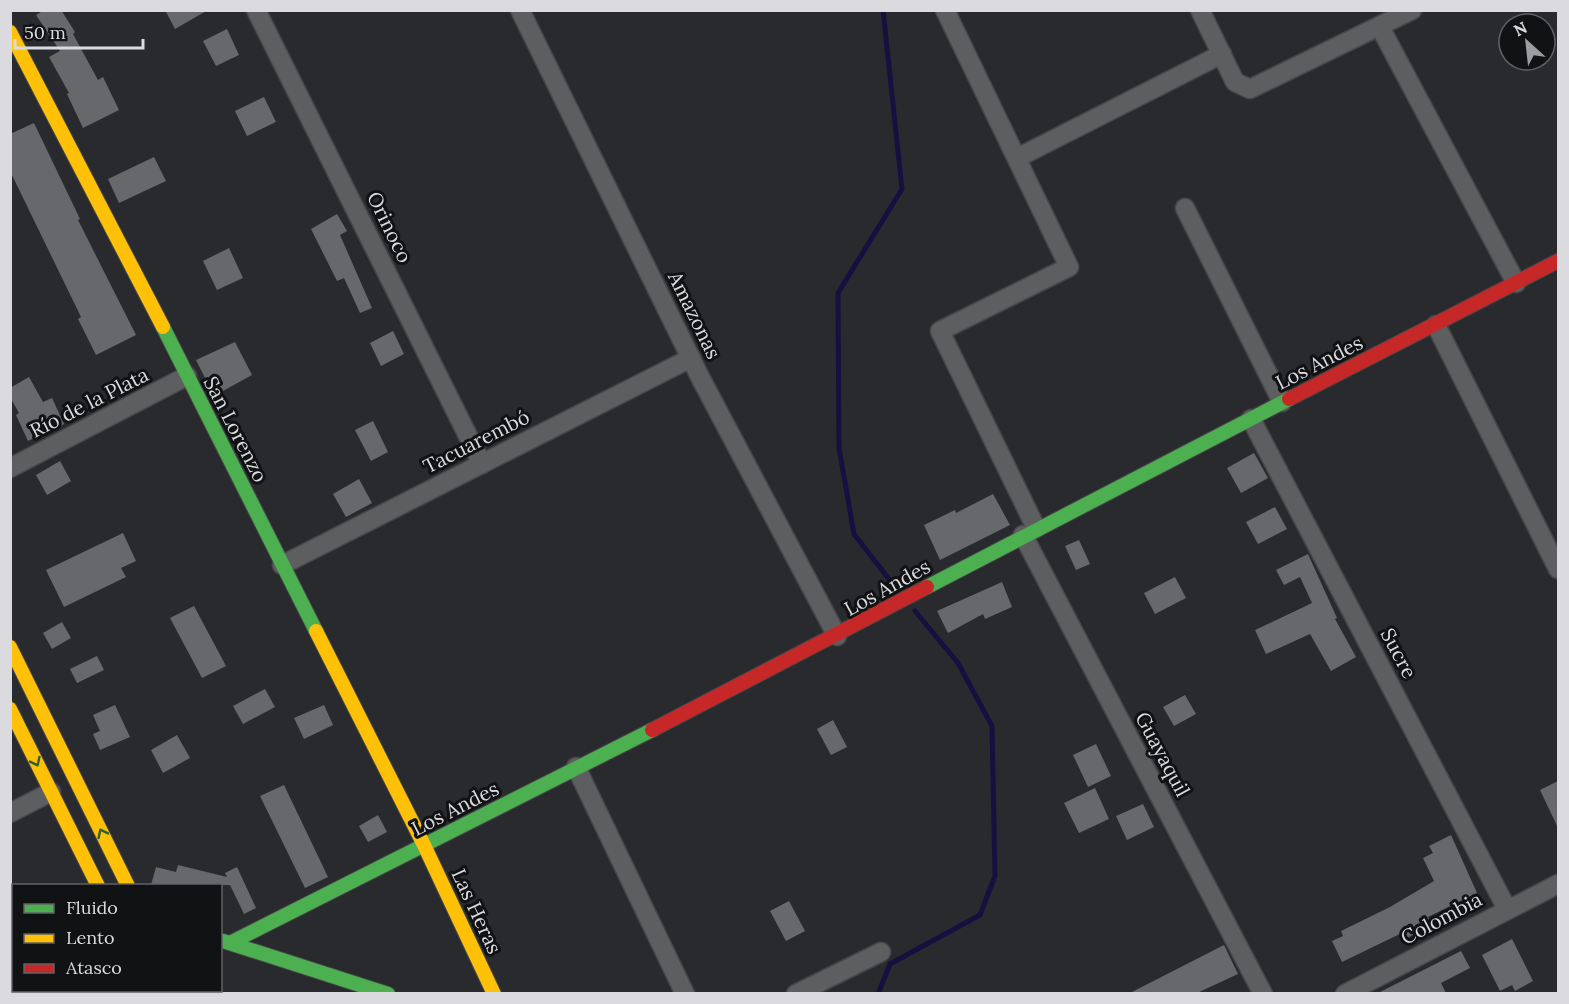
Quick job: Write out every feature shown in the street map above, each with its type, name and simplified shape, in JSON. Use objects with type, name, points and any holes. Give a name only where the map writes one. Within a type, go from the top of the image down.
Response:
[{"type":"main road","name":"San Lorenzo","points":[[10,32],[75,153],[424,845]]},
{"type":"main road","name":"Los Andes","points":[[226,941],[424,845],[837,636],[1029,531],[1558,261]]},
{"type":"main road","points":[[10,647],[128,884]]},
{"type":"main road","points":[[10,709],[97,884]]},
{"type":"main road","name":"Las Heras","points":[[424,845],[494,993]]},
{"type":"main road","points":[[226,941],[388,993]]},
{"type":"street","name":"Orinoco","points":[[256,10],[482,464]]},
{"type":"street","name":"Amazonas","points":[[520,10],[691,358],[837,636]]},
{"type":"street","points":[[945,10],[1017,158],[1222,54]]},
{"type":"street","points":[[1200,10],[1235,82],[1250,89],[1412,10]]},
{"type":"street","points":[[1380,27],[1516,283]]},
{"type":"street","name":"Guayaquil","points":[[1017,158],[1070,267],[940,331],[1029,531],[1263,993]]},
{"type":"street","points":[[1185,208],[1282,402]]},
{"type":"street","points":[[1436,325],[1556,558]]},
{"type":"street","name":"Tacuarembó","points":[[282,565],[691,358]]},
{"type":"street","name":"Río de la Plata","points":[[10,468],[188,376]]},
{"type":"street","name":"Sucre","points":[[1251,419],[1507,909]]},
{"type":"street","points":[[576,767],[685,993]]},
{"type":"street","points":[[10,813],[51,792]]},
{"type":"street","name":"Colombia","points":[[1345,993],[1558,884]]},
{"type":"street","points":[[796,993],[881,952]]},
{"type":"building","points":[[44,10],[61,10],[75,32],[73,34],[98,80],[103,77],[119,110],[83,128],[67,94],[69,93],[49,57],[60,51],[36,15]]},
{"type":"building","points":[[165,10],[208,10],[175,29]]},
{"type":"building","points":[[227,29],[239,55],[216,66],[203,41]]},
{"type":"building","points":[[264,97],[276,122],[247,136],[235,111]]},
{"type":"building","points":[[34,123],[80,219],[78,220],[136,335],[96,355],[78,319],[81,317],[10,171],[10,134]]},
{"type":"building","points":[[154,157],[166,181],[119,203],[108,179]]},
{"type":"building","points":[[337,214],[347,231],[340,235],[372,308],[360,313],[344,278],[337,281],[311,229]]},
{"type":"building","points":[[229,248],[243,278],[217,290],[203,261]]},
{"type":"building","points":[[393,331],[404,354],[381,366],[370,343]]},
{"type":"building","points":[[235,342],[252,375],[214,396],[196,360]]},
{"type":"building","points":[[29,377],[43,402],[52,398],[64,424],[28,441],[16,415],[19,413],[10,397],[10,388]]},
{"type":"building","points":[[373,421],[388,452],[371,461],[355,430]]},
{"type":"building","points":[[1254,453],[1268,478],[1241,493],[1227,468]]},
{"type":"building","points":[[60,461],[71,481],[47,495],[36,475]]},
{"type":"building","points":[[359,479],[372,503],[346,517],[333,494]]},
{"type":"building","points":[[993,494],[1010,525],[940,560],[924,525],[955,510],[956,513]]},
{"type":"building","points":[[1275,507],[1287,529],[1258,544],[1246,522]]},
{"type":"building","points":[[123,533],[136,561],[121,568],[126,577],[64,607],[46,570]]},
{"type":"building","points":[[1079,540],[1090,564],[1076,570],[1065,546]]},
{"type":"building","points":[[1308,554],[1337,618],[1335,619],[1356,657],[1331,671],[1310,634],[1266,654],[1255,630],[1312,603],[1300,577],[1284,585],[1276,570]]},
{"type":"building","points":[[1175,577],[1186,598],[1155,614],[1144,593]]},
{"type":"building","points":[[1002,582],[1012,607],[985,619],[983,614],[948,633],[937,611]]},
{"type":"building","points":[[194,606],[226,666],[202,678],[170,618]]},
{"type":"building","points":[[62,622],[71,638],[52,649],[43,633]]},
{"type":"building","points":[[97,656],[104,670],[77,683],[70,669]]},
{"type":"building","points":[[265,689],[275,707],[243,724],[233,706]]},
{"type":"building","points":[[1185,695],[1196,714],[1174,726],[1163,707]]},
{"type":"building","points":[[115,705],[130,737],[100,750],[93,734],[100,731],[93,715]]},
{"type":"building","points":[[324,705],[333,725],[304,739],[294,718]]},
{"type":"building","points":[[833,720],[847,747],[831,755],[817,729]]},
{"type":"building","points":[[177,735],[190,758],[163,773],[151,750]]},
{"type":"building","points":[[1096,744],[1111,776],[1088,787],[1073,755]]},
{"type":"building","points":[[1558,781],[1558,828],[1540,790]]},
{"type":"building","points":[[284,785],[328,877],[305,888],[260,796]]},
{"type":"building","points":[[1095,788],[1109,819],[1079,833],[1064,803]]},
{"type":"building","points":[[1143,804],[1154,827],[1127,840],[1116,816]]},
{"type":"building","points":[[378,815],[387,832],[368,842],[359,826]]},
{"type":"building","points":[[1451,835],[1477,893],[1428,917],[1432,924],[1407,938],[1404,932],[1342,962],[1332,941],[1343,936],[1341,931],[1390,907],[1434,881],[1423,858],[1433,853],[1429,846]]},
{"type":"building","points":[[178,865],[227,877],[225,873],[237,867],[256,908],[244,914],[230,885],[151,884],[156,867],[176,872]]},
{"type":"building","points":[[789,901],[805,931],[786,941],[770,911]]},
{"type":"building","points":[[1512,939],[1533,981],[1515,991],[1512,985],[1500,991],[1482,955]]},
{"type":"building","points":[[1224,945],[1238,974],[1197,993],[1130,993]]},
{"type":"building","points":[[1461,951],[1470,968],[1441,983],[1446,993],[1378,993]]},
{"type":"waterway","points":[[883,10],[902,189],[838,293],[839,448],[854,534],[895,587]]},
{"type":"waterway","points":[[878,994],[890,964],[980,915],[995,876],[992,726],[958,663],[915,611]]},
{"type":"traffic: fast","points":[[163,327],[316,631]]},
{"type":"traffic: fast","points":[[927,587],[1289,399]]},
{"type":"traffic: fast","points":[[232,942],[652,730]]},
{"type":"traffic: fast","points":[[223,941],[388,994]]},
{"type":"traffic: slow","points":[[10,32],[163,327]]},
{"type":"traffic: slow","points":[[316,631],[424,845],[494,994]]},
{"type":"traffic: slow","points":[[10,647],[127,884]]},
{"type":"traffic: slow","points":[[10,709],[97,884]]},
{"type":"traffic: jam","points":[[1289,399],[1558,261]]},
{"type":"traffic: jam","points":[[652,730],[927,587]]}]
